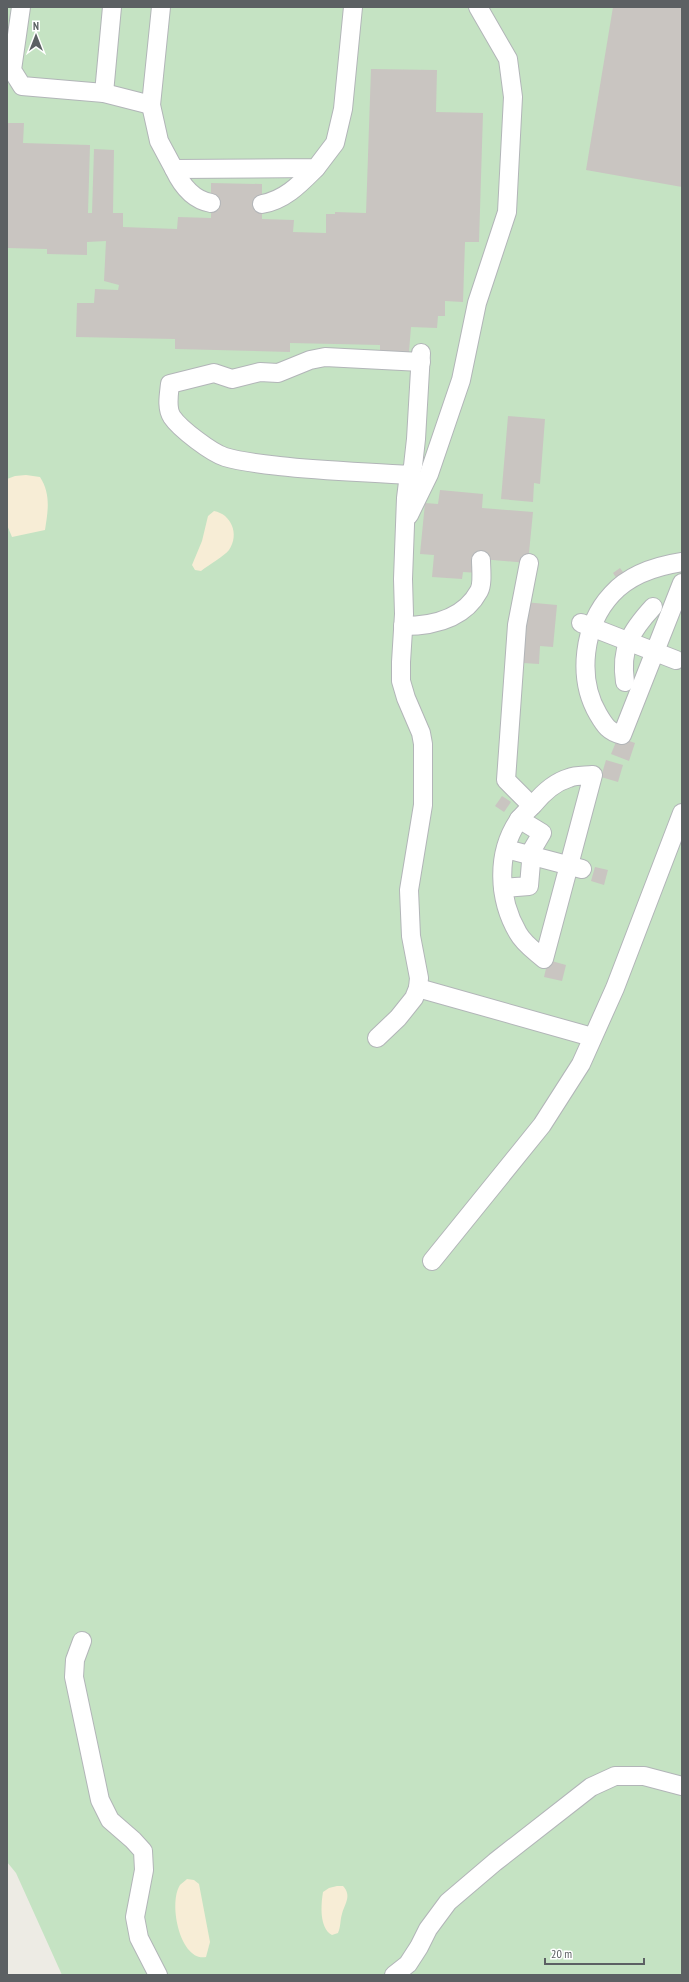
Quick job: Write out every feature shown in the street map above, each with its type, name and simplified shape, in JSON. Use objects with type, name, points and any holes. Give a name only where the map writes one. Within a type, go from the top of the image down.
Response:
[{"type":"lane","points":[[21,7],[12,70],[22,86],[104,93],[151,105]]},
{"type":"lane","points":[[104,93],[112,7]]},
{"type":"lane","points":[[161,7],[151,105],[159,141],[182,185],[204,202],[211,203]]},
{"type":"lane","points":[[262,204],[274,202],[296,189],[316,168],[335,143],[343,109],[353,7]]},
{"type":"lane","points":[[405,520],[411,512],[429,474],[461,380],[476,303],[495,253],[507,212],[514,97],[508,59],[478,7]]},
{"type":"lane","points":[[174,169],[316,168]]},
{"type":"lane","points":[[377,1038],[408,1007],[418,988],[419,978],[411,936],[409,890],[423,805],[423,744],[401,681],[406,498],[413,466],[416,438],[421,357],[325,357],[310,360],[278,373],[260,372],[232,379],[214,373],[170,384],[169,406],[172,418],[214,453],[253,463],[300,468],[410,475]]},
{"type":"lane","points":[[403,626],[431,624],[451,618],[467,607],[480,590],[481,560]]},
{"type":"lane","points":[[587,625],[600,613],[615,590],[632,577],[652,568],[682,562]]},
{"type":"lane","points":[[529,563],[517,625],[506,780],[532,806]]},
{"type":"lane","points":[[587,625],[588,641],[584,669],[587,687],[596,713],[606,727],[612,733],[622,735],[656,653],[682,583]]},
{"type":"lane","points":[[625,682],[623,672],[628,642],[635,626],[653,607]]},
{"type":"lane","points":[[587,625],[676,660]]},
{"type":"lane","points":[[593,775],[575,867],[544,959],[527,945],[518,934],[505,900],[503,888],[503,868],[506,849],[515,825],[550,788],[569,778],[593,775]]},
{"type":"lane","points":[[432,1261],[542,1125],[582,1064],[592,1037],[615,988],[682,813]]},
{"type":"lane","points":[[503,888],[529,886],[532,856],[515,825]]},
{"type":"lane","points":[[506,849],[575,867]]},
{"type":"lane","points":[[503,868],[532,856]]},
{"type":"lane","points":[[418,988],[592,1037]]},
{"type":"lane","points":[[82,1641],[75,1660],[74,1677],[100,1800],[110,1820],[143,1851],[144,1870],[135,1917],[139,1938],[158,1975]]},
{"type":"lane","points":[[394,1975],[408,1964],[428,1929],[448,1902],[495,1862],[591,1787],[615,1776],[644,1776],[682,1786]]},
{"type":"green space","points":[[7,7],[682,7],[682,1975],[62,1975],[16,1873],[7,1862]]},
{"type":"sand","points":[[26,475],[40,477],[46,490],[48,509],[45,530],[12,537],[7,525],[7,479],[15,476]]},
{"type":"sand","points":[[214,511],[225,516],[229,520],[234,531],[234,538],[229,550],[224,555],[201,571],[195,570],[192,565],[202,541],[208,516]]},
{"type":"sand","points":[[187,1879],[194,1880],[199,1884],[210,1942],[206,1957],[197,1956],[189,1950],[183,1941],[179,1930],[175,1905],[180,1885]]},
{"type":"sand","points":[[343,1886],[346,1890],[347,1896],[341,1916],[340,1928],[338,1933],[332,1935],[328,1932],[323,1921],[322,1897],[323,1892],[329,1888]]},
{"type":"building","points":[[613,7],[682,7],[682,187],[586,170]]},
{"type":"building","points":[[371,69],[437,70],[436,112],[483,113],[479,242],[465,242],[463,302],[445,301],[445,316],[438,316],[437,328],[411,327],[409,352],[380,351],[380,345],[290,343],[290,352],[175,349],[175,339],[76,337],[77,303],[94,303],[95,289],[118,290],[119,285],[104,281],[106,241],[87,242],[87,255],[47,254],[47,249],[7,248],[7,123],[24,123],[23,143],[90,145],[88,213],[92,213],[94,149],[114,150],[113,213],[123,213],[123,227],[177,229],[178,217],[211,218],[211,183],[262,184],[262,219],[294,220],[293,232],[326,233],[326,214],[335,214],[335,212],[366,213]]},
{"type":"building","points":[[508,416],[545,419],[540,484],[534,483],[533,502],[501,499]]},
{"type":"building","points":[[440,490],[483,494],[482,508],[533,512],[528,563],[481,559],[479,573],[463,572],[462,579],[432,577],[434,555],[420,554],[425,503],[438,504]]},
{"type":"building","points":[[620,568],[626,576],[619,582],[613,573]]},
{"type":"building","points":[[524,602],[557,605],[553,647],[540,646],[539,664],[523,663]]},
{"type":"building","points":[[618,737],[635,743],[629,761],[611,754]]},
{"type":"building","points":[[606,760],[623,765],[618,782],[601,777]]},
{"type":"building","points":[[502,796],[511,802],[504,812],[495,806]]},
{"type":"building","points":[[595,867],[608,870],[604,885],[591,881]]},
{"type":"building","points":[[548,960],[566,965],[562,981],[544,977]]}]
